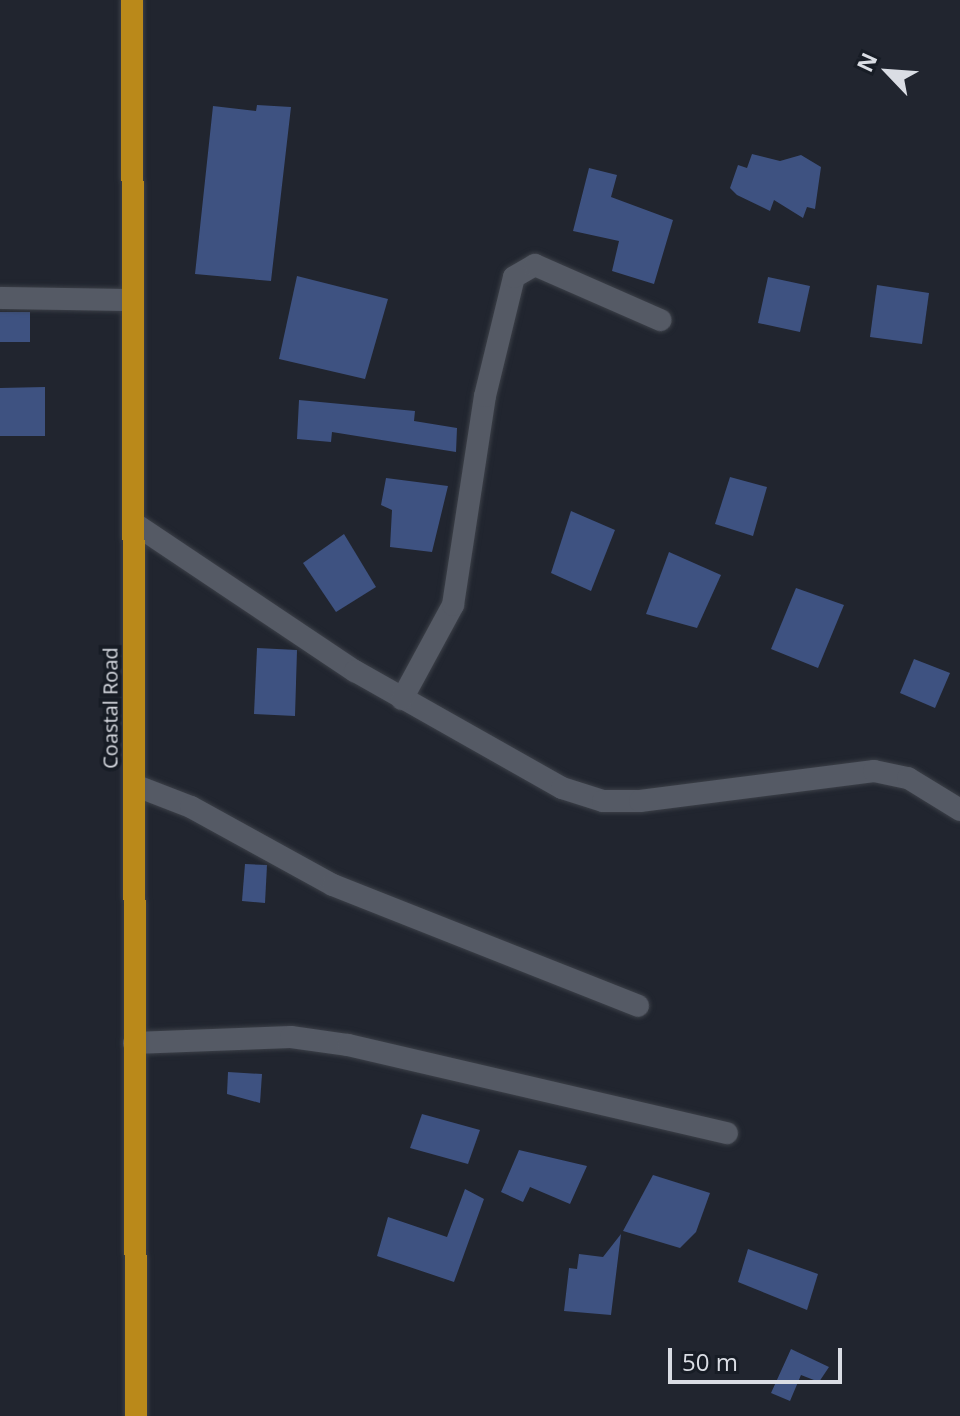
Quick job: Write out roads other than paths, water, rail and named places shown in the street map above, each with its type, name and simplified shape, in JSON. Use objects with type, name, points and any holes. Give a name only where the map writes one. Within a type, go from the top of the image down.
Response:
[{"type":"highway","name":"Coastal Road","points":[[132,0],[136,1416]]},
{"type":"street","points":[[402,699],[453,605],[485,396],[514,277],[535,265],[660,320]]},
{"type":"street","points":[[0,298],[131,300]]},
{"type":"street","points":[[135,524],[402,699],[494,755],[603,801],[874,771],[908,778],[960,810]]},
{"type":"street","points":[[134,785],[204,813],[333,885],[638,1006]]},
{"type":"street","points":[[134,1043],[291,1037],[348,1045],[727,1133]]}]
